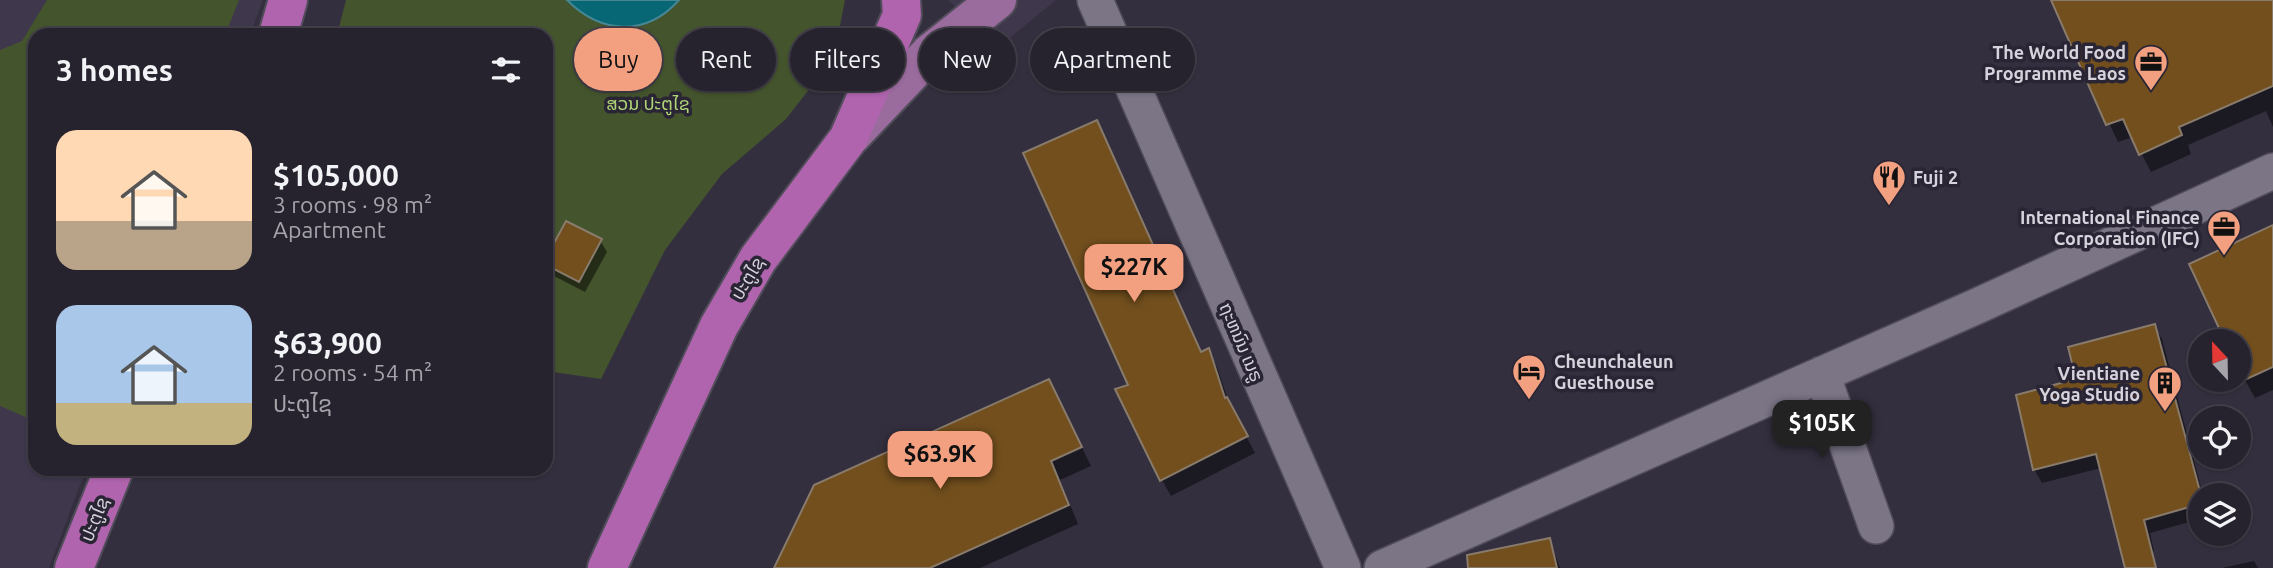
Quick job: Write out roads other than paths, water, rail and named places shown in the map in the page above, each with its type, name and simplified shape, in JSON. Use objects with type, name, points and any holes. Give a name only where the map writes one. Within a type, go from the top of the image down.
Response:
[{"type":"highway","points":[[280,28],[288,0]]},
{"type":"highway","name":"ປະຕູໄຊ","points":[[607,568],[719,326],[758,259],[848,139],[902,15],[901,0]]},
{"type":"highway","name":"ປະຕູໄຊ","points":[[75,568],[111,476]]},
{"type":"main road","points":[[848,139],[929,54],[997,0]]},
{"type":"street","name":"ຖະຫນົນ ເນຣູ","points":[[1095,0],[1343,568]]},
{"type":"street","points":[[1382,568],[2273,171]]},
{"type":"street","points":[[1822,374],[1876,527]]},
{"type":"water","points":[[567,0],[679,0],[652,20],[623,27],[594,20]]},
{"type":"place","name":"The World Food Programme Laos","points":[[2151,92]]},
{"type":"place","name":"Fuji 2","points":[[1889,207]]},
{"type":"place","name":"International Finance Corporation (IFC)","points":[[2224,257]]},
{"type":"place","name":"Cheunchaleun Guesthouse","points":[[1529,401]]},
{"type":"place","name":"Vientiane Yoga Studio","points":[[2165,413]]},
{"type":"park label","name":"ສວນ ປະຕູໄຊ","points":[[648,103]]}]
